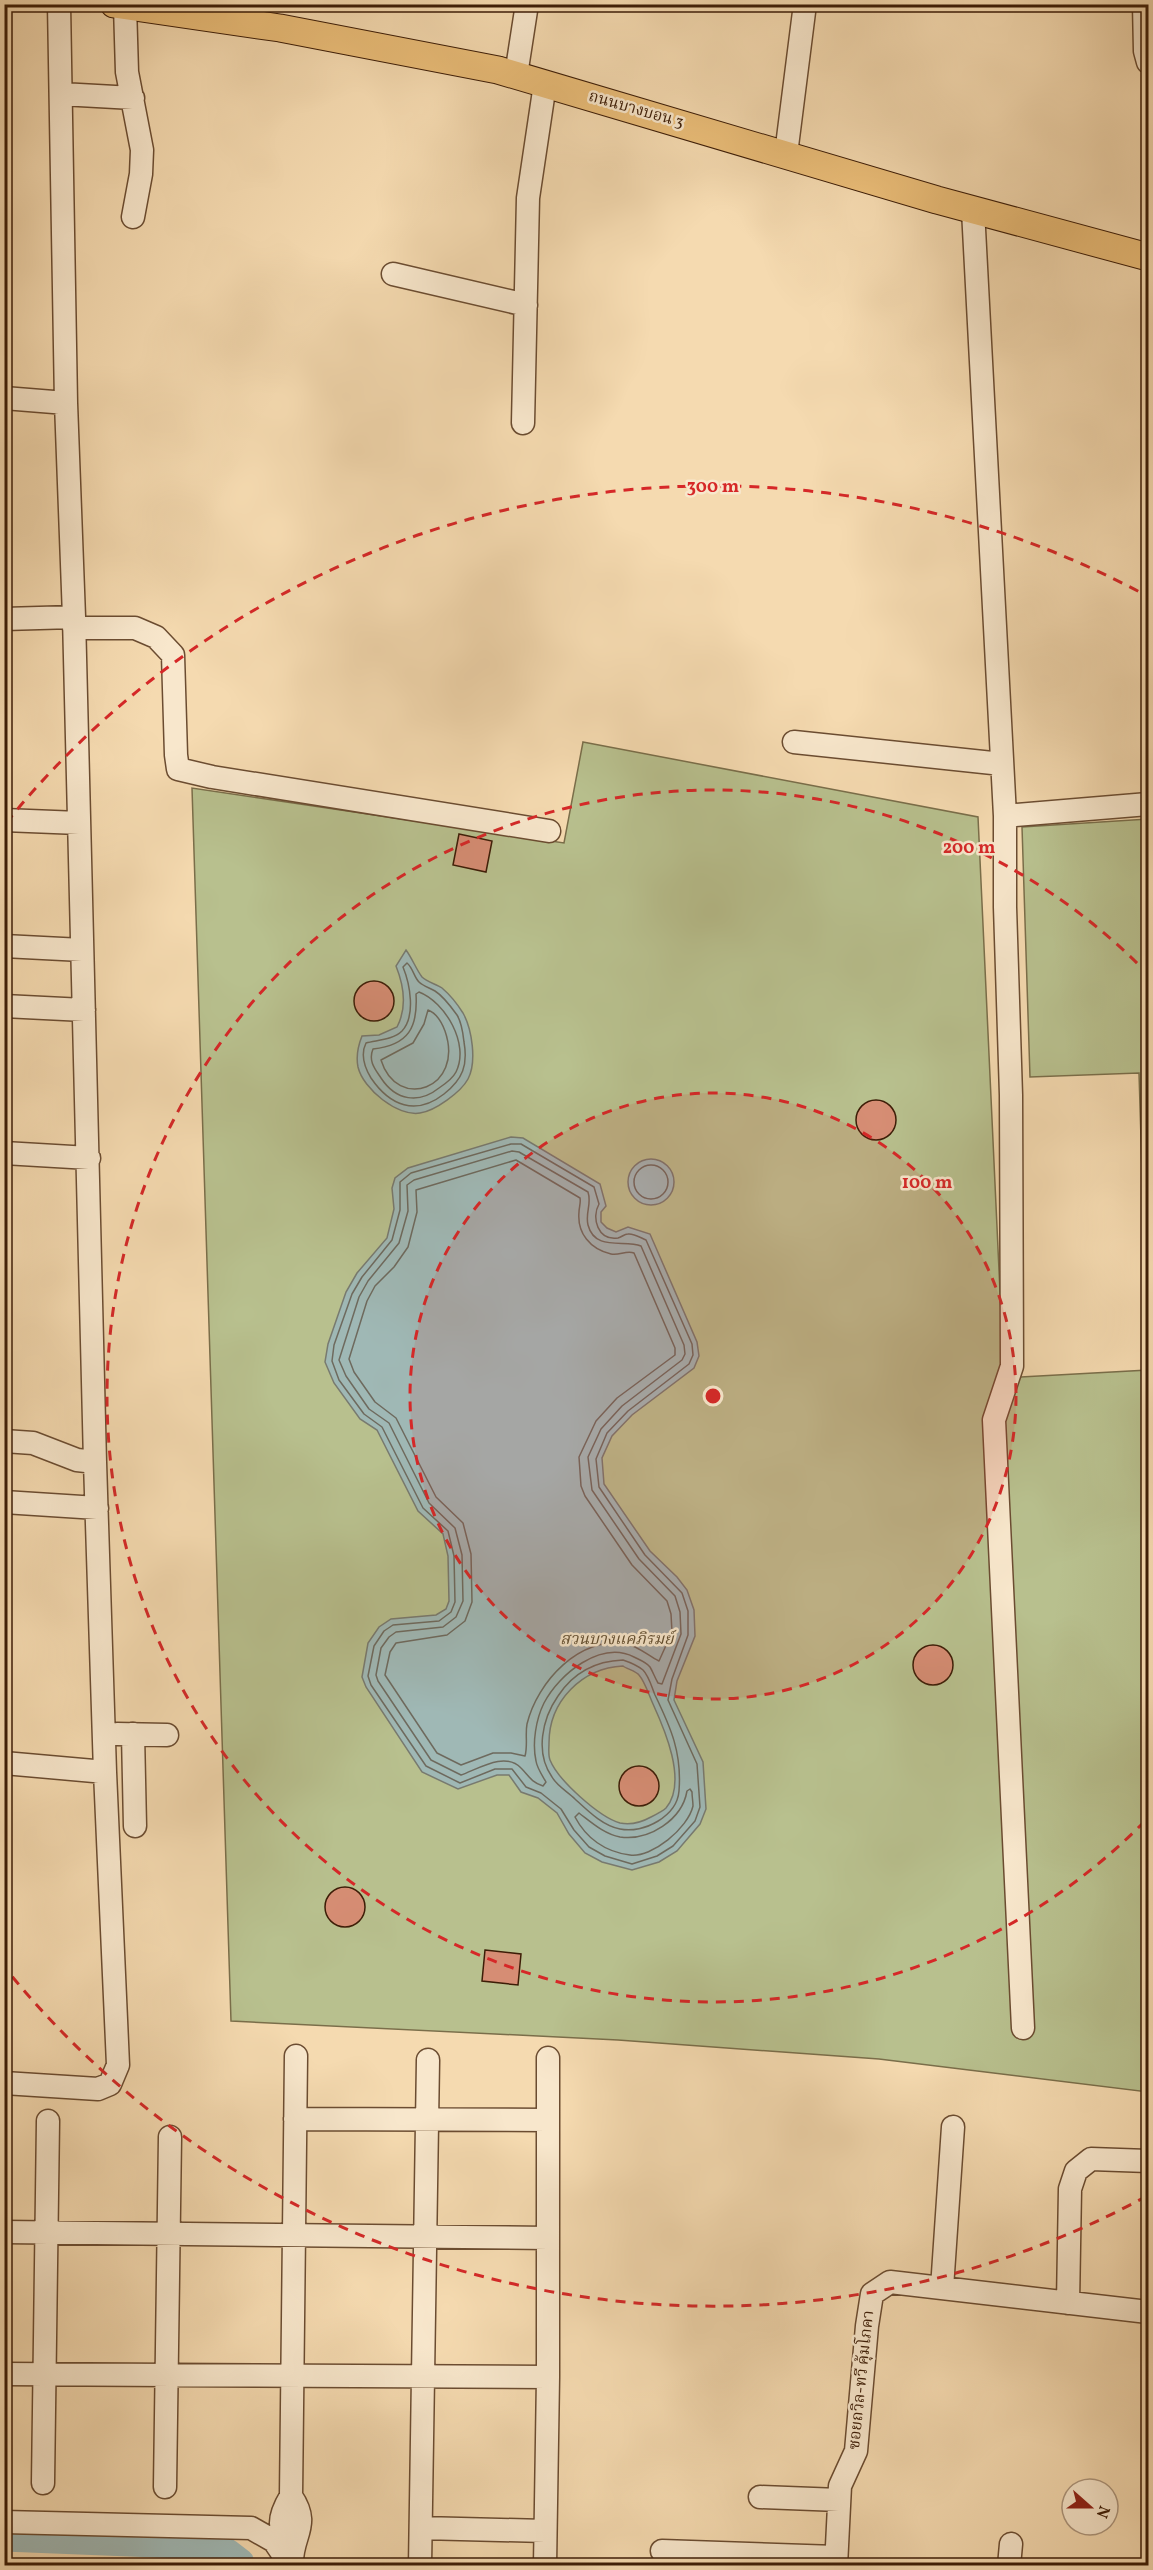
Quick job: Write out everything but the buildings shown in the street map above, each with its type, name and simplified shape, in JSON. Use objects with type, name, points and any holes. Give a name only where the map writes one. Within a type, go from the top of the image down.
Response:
[{"type":"main road","name":"ถนนบางบอน 3","points":[[119,5],[186,10],[396,49],[516,75],[973,210],[1149,257]]},
{"type":"street","points":[[4,2083],[98,2089],[110,2084],[118,2065],[105,1772],[95,1462],[89,1158],[66,403],[59,4]]},
{"type":"street","points":[[516,75],[527,4]]},
{"type":"street","points":[[786,154],[806,4]]},
{"type":"street","points":[[1144,4],[1145,51],[1149,62]]},
{"type":"street","points":[[119,5],[127,72],[142,150],[141,174],[133,218]]},
{"type":"street","points":[[523,423],[528,198],[545,84]]},
{"type":"street","points":[[61,94],[133,98]]},
{"type":"street","points":[[973,210],[1005,816],[1005,907],[1011,1095],[1012,1366],[994,1420],[1023,2028]]},
{"type":"street","points":[[393,274],[526,305]]},
{"type":"street","points":[[4,398],[66,403]]},
{"type":"street","points":[[4,619],[74,622],[135,628],[156,638],[173,655],[178,769],[212,777],[549,831]]},
{"type":"street","points":[[794,742],[1002,764]]},
{"type":"street","points":[[1005,816],[1149,804]]},
{"type":"street","points":[[4,820],[79,823]]},
{"type":"street","points":[[4,946],[82,950]]},
{"type":"street","points":[[4,1006],[84,1010]]},
{"type":"street","points":[[4,1153],[89,1158]]},
{"type":"street","points":[[4,1441],[33,1443],[76,1460],[95,1462]]},
{"type":"street","points":[[4,1502],[97,1508]]},
{"type":"street","points":[[104,1733],[167,1735]]},
{"type":"street","points":[[132,1734],[135,1826]]},
{"type":"street","points":[[4,1763],[105,1772]]},
{"type":"street","points":[[292,2560],[300,2533],[300,2509],[291,2496],[296,2056]]},
{"type":"street","points":[[545,2565],[548,2377],[548,2058]]},
{"type":"street","points":[[420,2565],[428,2060]]},
{"type":"street","points":[[295,2119],[548,2120]]},
{"type":"street","points":[[43,2483],[48,2121]]},
{"type":"street","points":[[942,2288],[952,2127]]},
{"type":"street","points":[[165,2487],[170,2137]]},
{"type":"street","points":[[1068,2303],[1070,2189],[1076,2171],[1091,2159],[1149,2161]]},
{"type":"street","points":[[4,2232],[548,2238]]},
{"type":"street","name":"ซอยถวิล-ทวี คุ้มโภคา","points":[[836,2561],[840,2486],[856,2451],[865,2338],[872,2294],[890,2282],[1149,2312]]},
{"type":"street","points":[[4,2374],[548,2377]]},
{"type":"street","points":[[760,2497],[839,2500]]},
{"type":"street","points":[[4,2522],[252,2528],[274,2541],[292,2560]]},
{"type":"street","points":[[421,2528],[545,2531]]},
{"type":"street","points":[[662,2551],[836,2561]]},
{"type":"green space","name":"สวนบางแคภิรมย์","points":[[583,742],[978,817],[1004,1378],[1148,1370],[1148,2092],[879,2059],[618,2040],[231,2021],[192,788],[564,843]]},
{"type":"green space","points":[[1148,819],[1148,1370],[1139,1073],[1030,1077],[1022,827]]},
{"type":"water","points":[[406,950],[422,977],[442,988],[461,1010],[469,1028],[473,1055],[471,1072],[465,1084],[440,1105],[420,1113],[402,1111],[383,1100],[367,1084],[357,1063],[362,1036],[379,1035],[397,1027],[402,1012],[403,997],[396,966]]},
{"type":"water","points":[[511,1137],[523,1138],[600,1184],[606,1206],[601,1212],[601,1222],[616,1232],[628,1227],[650,1234],[697,1342],[699,1356],[694,1368],[632,1415],[612,1436],[602,1458],[604,1484],[650,1551],[687,1590],[694,1610],[695,1636],[677,1681],[674,1700],[703,1762],[706,1809],[700,1824],[677,1851],[659,1862],[632,1870],[602,1862],[585,1853],[569,1834],[557,1813],[538,1798],[521,1792],[509,1775],[497,1775],[458,1789],[422,1772],[366,1687],[362,1677],[368,1643],[379,1627],[391,1619],[436,1615],[446,1609],[449,1601],[448,1556],[443,1534],[418,1511],[377,1430],[360,1419],[334,1383],[325,1362],[328,1344],[346,1292],[357,1273],[387,1238],[394,1209],[392,1188],[395,1178],[408,1168]],"holes":[[[623,1666],[638,1674],[647,1689],[668,1741],[675,1784],[672,1797],[665,1809],[644,1820],[628,1824],[611,1819],[580,1797],[554,1768],[549,1751],[550,1728],[555,1714],[571,1690],[594,1673]]]},
{"type":"water","points":[[651,1159],[667,1166],[674,1182],[667,1198],[651,1205],[635,1198],[628,1182],[635,1166]]},
{"type":"waterway","points":[[4,2541],[230,2550],[243,2560],[244,2566]]}]
